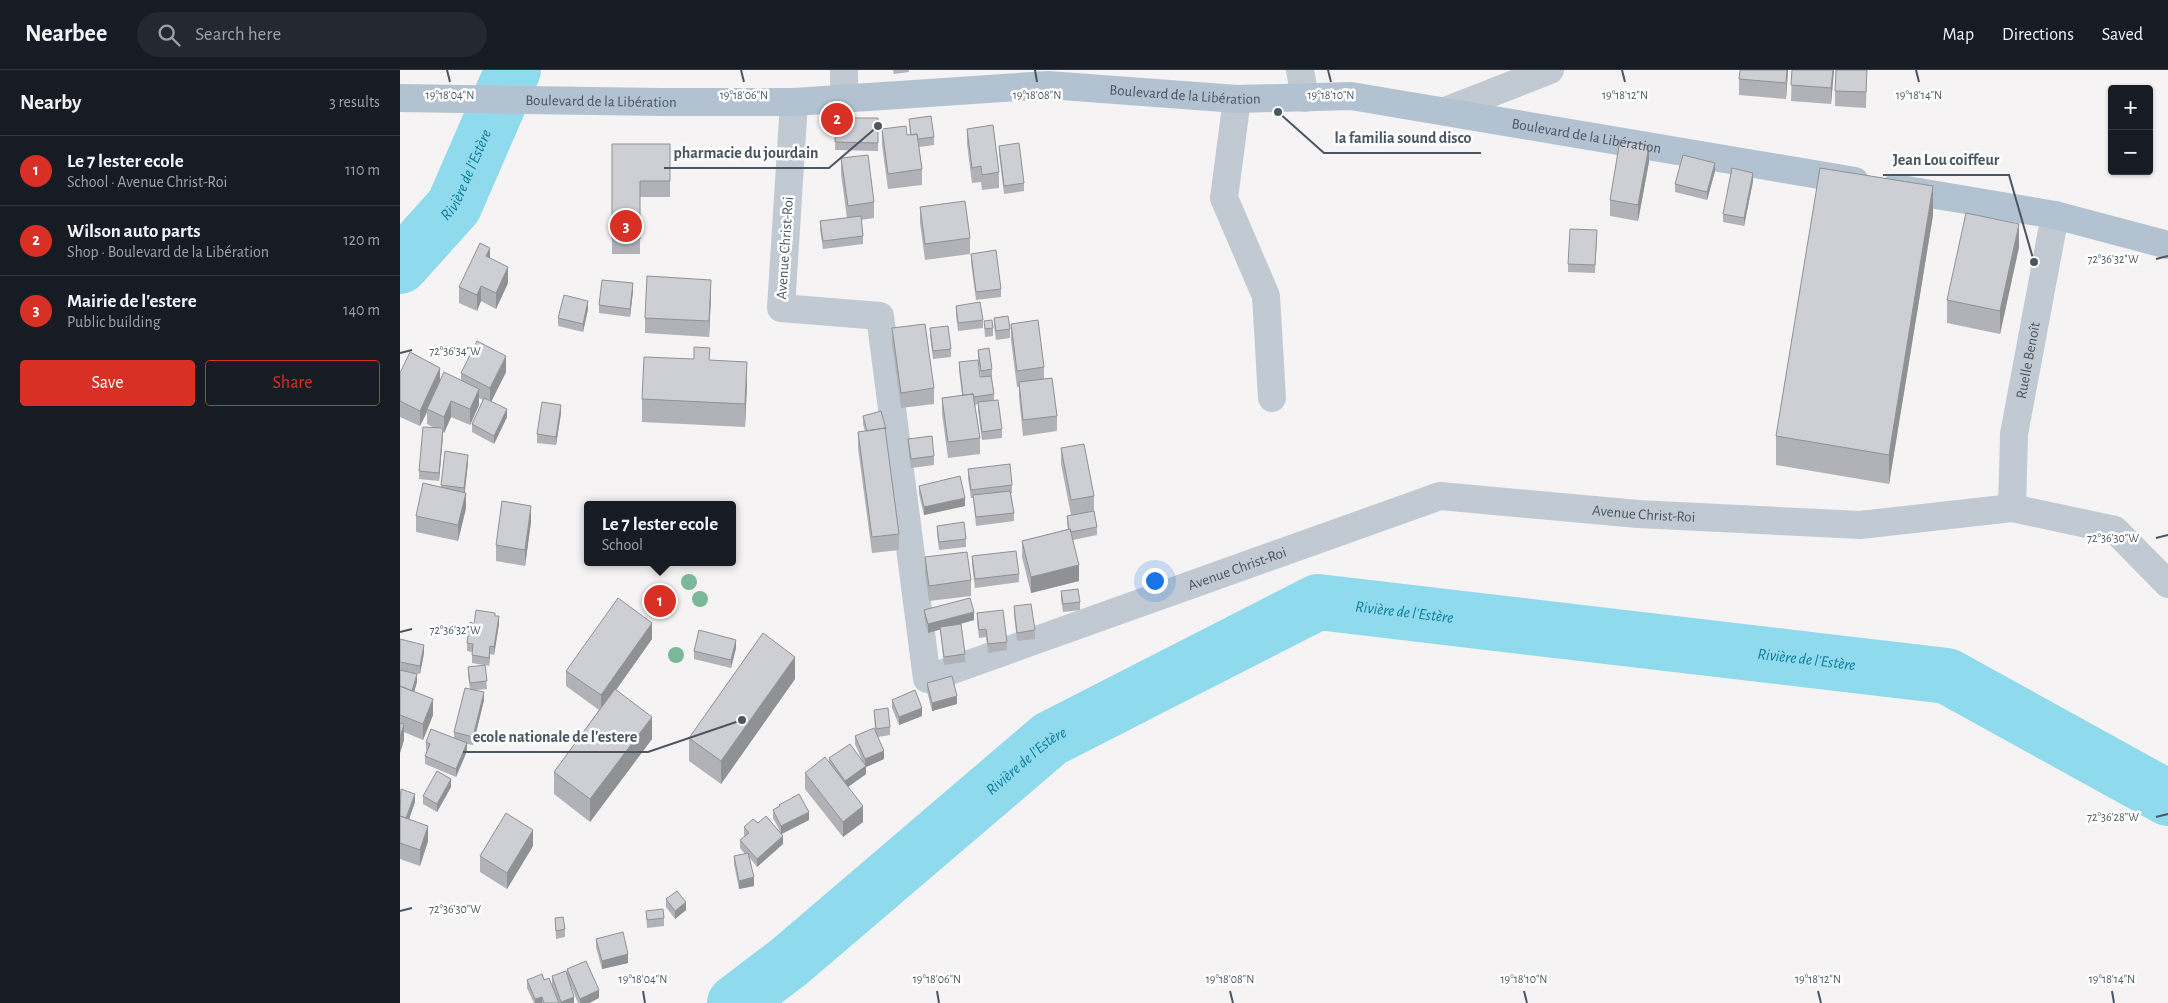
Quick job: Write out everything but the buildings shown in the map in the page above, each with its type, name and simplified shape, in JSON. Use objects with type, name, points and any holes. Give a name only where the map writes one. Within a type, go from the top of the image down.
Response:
[{"type":"main road","name":"Boulevard de la Libération","points":[[400,98],[794,102],[1048,85],[1238,99],[1351,96],[2055,215],[2168,245]]},
{"type":"street","points":[[844,70],[844,99]]},
{"type":"street","points":[[1300,70],[1305,98]]},
{"type":"street","points":[[1445,111],[1550,70]]},
{"type":"street","points":[[1238,99],[1224,198],[1266,296],[1272,398]]},
{"type":"street","name":"Avenue Christ-Roi","points":[[794,102],[781,308],[880,316],[927,678],[1440,496],[1638,514],[1860,525],[2012,508],[2115,530],[2168,584]]},
{"type":"street","name":"Ruelle Benoît","points":[[2012,508],[2014,434],[2055,215]]},
{"type":"waterway","name":"Rivière de l'Estère","points":[[400,266],[454,206],[513,70]]},
{"type":"waterway","name":"Rivière de l'Estère","points":[[735,1003],[789,962],[1050,739],[1318,602],[1947,676],[2168,798]]},
{"type":"place","name":"la familia sound disco","points":[[1278,112]]},
{"type":"place","name":"Wilson auto parts","points":[[837,119]]},
{"type":"place","name":"pharmacie du jourdain","points":[[878,126]]},
{"type":"place","name":"Mairie de l'estere","points":[[626,226]]},
{"type":"place","name":"Jean Lou coiffeur","points":[[2034,262]]},
{"type":"place","name":"Le 7 lester ecole","points":[[660,601]]},
{"type":"place","name":"ecole nationale de l'estere","points":[[742,720]]}]
